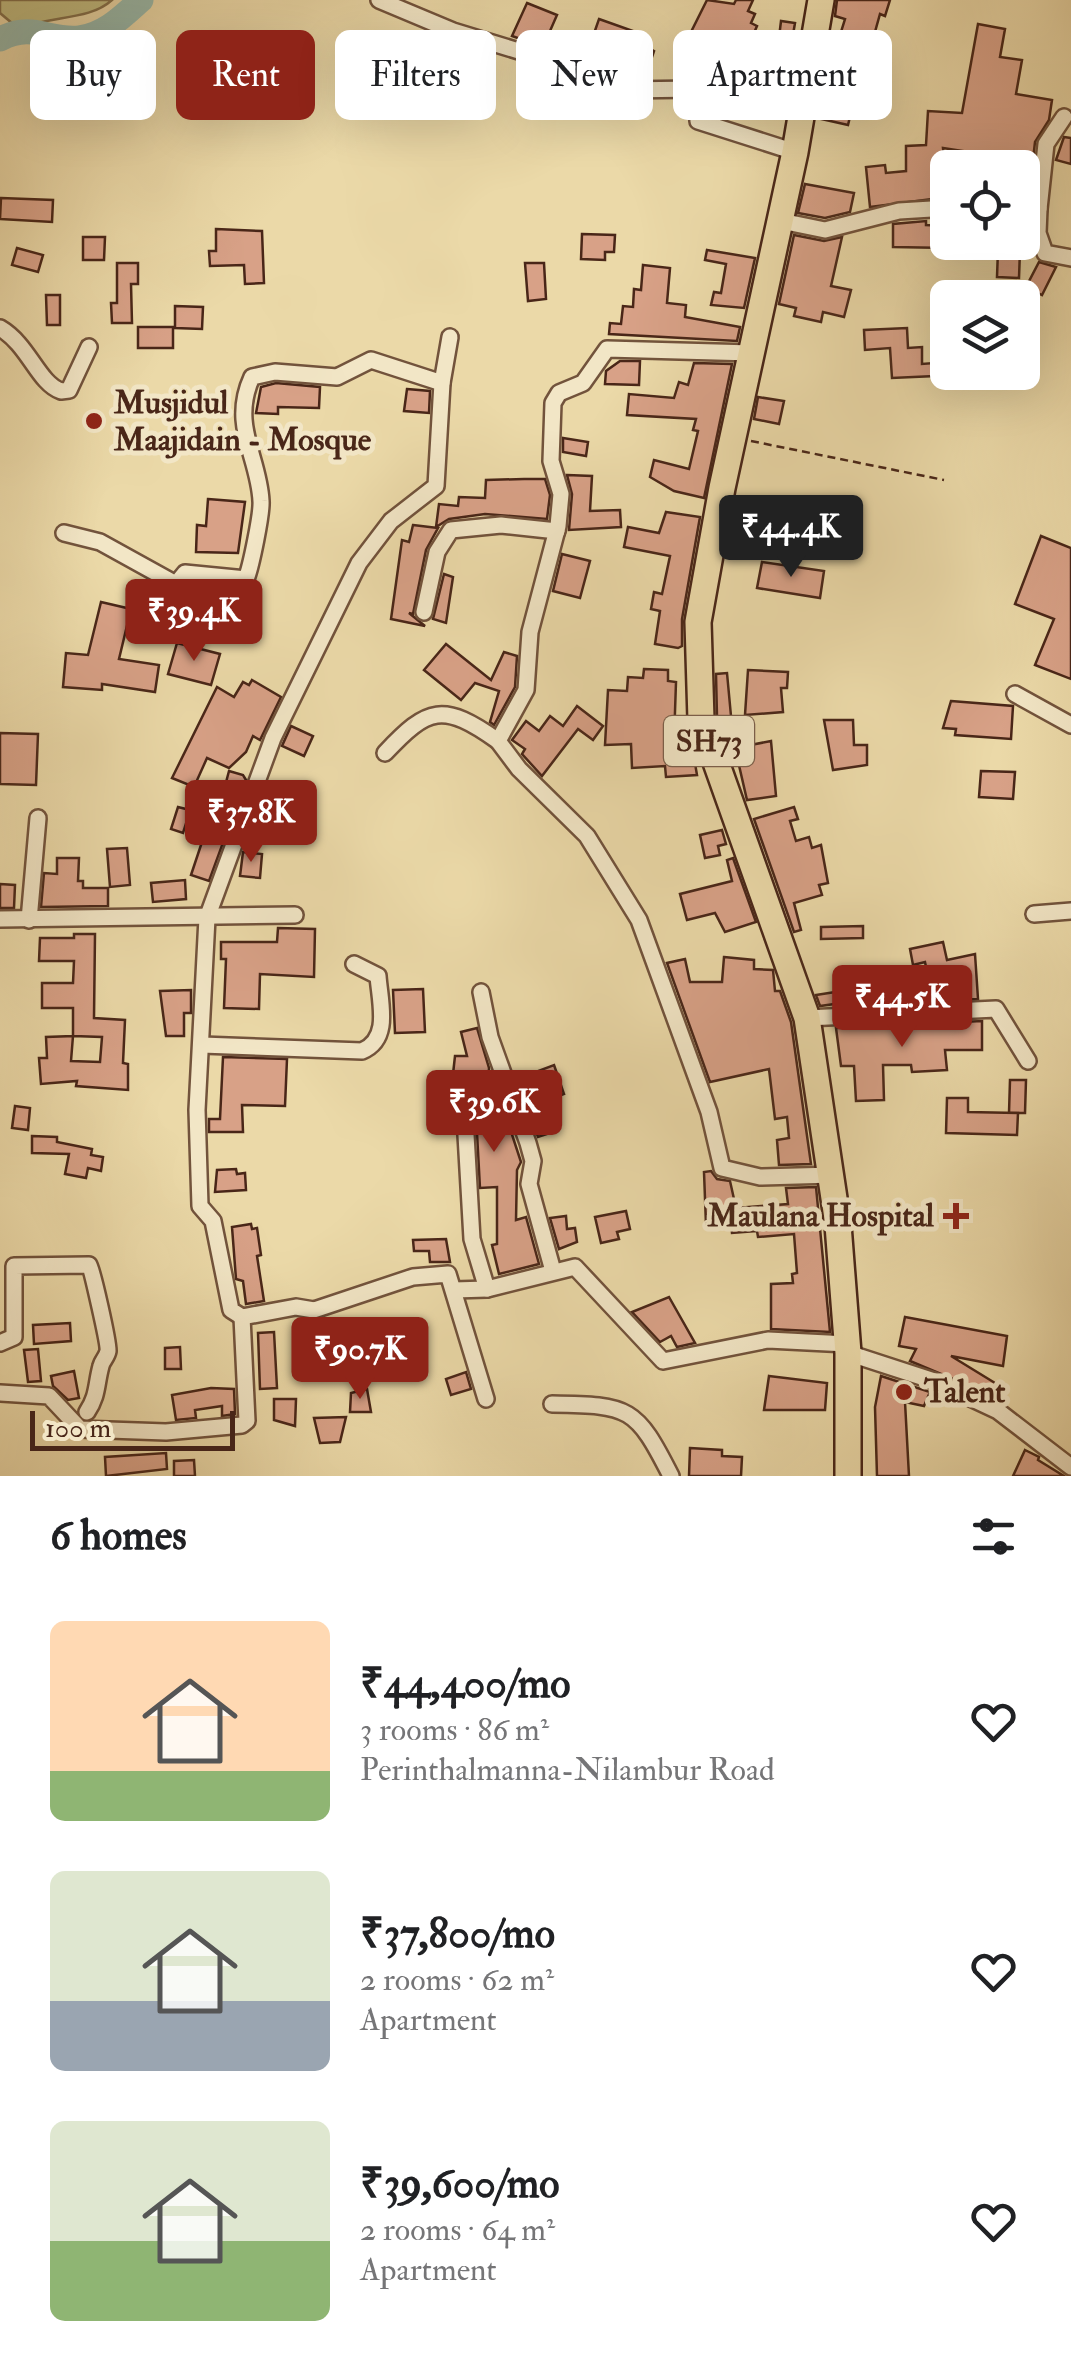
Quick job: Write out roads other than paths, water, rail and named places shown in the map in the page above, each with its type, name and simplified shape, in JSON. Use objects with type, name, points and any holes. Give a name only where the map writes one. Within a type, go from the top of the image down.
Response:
[{"type":"main road","name":"SH73","points":[[821,0],[795,152],[698,622],[697,699],[700,720],[807,1018],[832,1175],[847,1349],[848,1476]]},
{"type":"street","points":[[379,0],[453,31],[570,66],[596,86],[696,90],[698,121],[795,152]]},
{"type":"street","points":[[1040,170],[1046,144],[1064,117]]},
{"type":"street","points":[[781,221],[825,230],[899,211],[930,209]]},
{"type":"street","points":[[1040,246],[1045,254],[1071,258]]},
{"type":"street","points":[[0,328],[23,344],[44,379],[62,391],[69,390],[76,379],[89,348]]},
{"type":"street","points":[[450,337],[442,383],[436,486],[391,521],[345,588],[273,738],[207,918],[197,1110],[200,1206],[213,1221],[231,1310],[242,1317],[296,1307],[314,1310],[368,1290],[438,1272],[448,1274],[486,1399]]},
{"type":"street","points":[[498,741],[526,690],[530,632],[557,531],[561,494],[551,460],[553,403],[559,393],[583,383],[607,349],[752,353]]},
{"type":"street","points":[[64,533],[100,542],[176,584],[191,573],[246,579],[262,503],[243,411],[244,395],[252,377],[275,372],[337,376],[371,360],[442,383]]},
{"type":"street","points":[[424,612],[437,552],[451,530],[502,525],[557,531]]},
{"type":"street","points":[[1015,694],[1071,724]]},
{"type":"street","points":[[385,753],[413,723],[428,715],[468,723],[498,741],[519,769],[587,836],[640,920],[710,1112],[722,1168],[760,1177],[832,1175]]},
{"type":"street","points":[[29,920],[38,818]]},
{"type":"street","points":[[1034,914],[1071,910]]},
{"type":"street","points":[[0,919],[295,915]]},
{"type":"street","points":[[202,1045],[362,1051],[375,1046],[380,1036],[378,976],[354,964]]},
{"type":"street","points":[[481,992],[490,1037],[528,1142],[533,1173],[529,1184],[553,1271]]},
{"type":"street","points":[[807,1018],[996,1008],[1028,1061]]},
{"type":"street","points":[[466,1135],[472,1239],[488,1289]]},
{"type":"street","points":[[0,1343],[14,1337],[14,1266],[89,1265],[94,1271],[95,1299],[108,1351],[98,1396],[87,1412]]},
{"type":"street","points":[[454,1290],[488,1289],[575,1267],[662,1362],[768,1340],[847,1349],[934,1381],[998,1411],[1071,1467]]},
{"type":"street","points":[[0,1394],[49,1396],[80,1429],[166,1432],[242,1425],[246,1421],[247,1386],[242,1317]]},
{"type":"street","points":[[552,1404],[596,1406],[633,1415],[652,1434],[671,1476]]},
{"type":"waterway","points":[[0,39],[22,32],[68,38],[88,36],[113,24],[141,0]]},
{"type":"place","name":"Musjidul Maajidain - Mosque","points":[[94,421]]},
{"type":"place","name":"Maulana Hospital","points":[[956,1216]]},
{"type":"place","name":"Talent","points":[[904,1392]]}]
